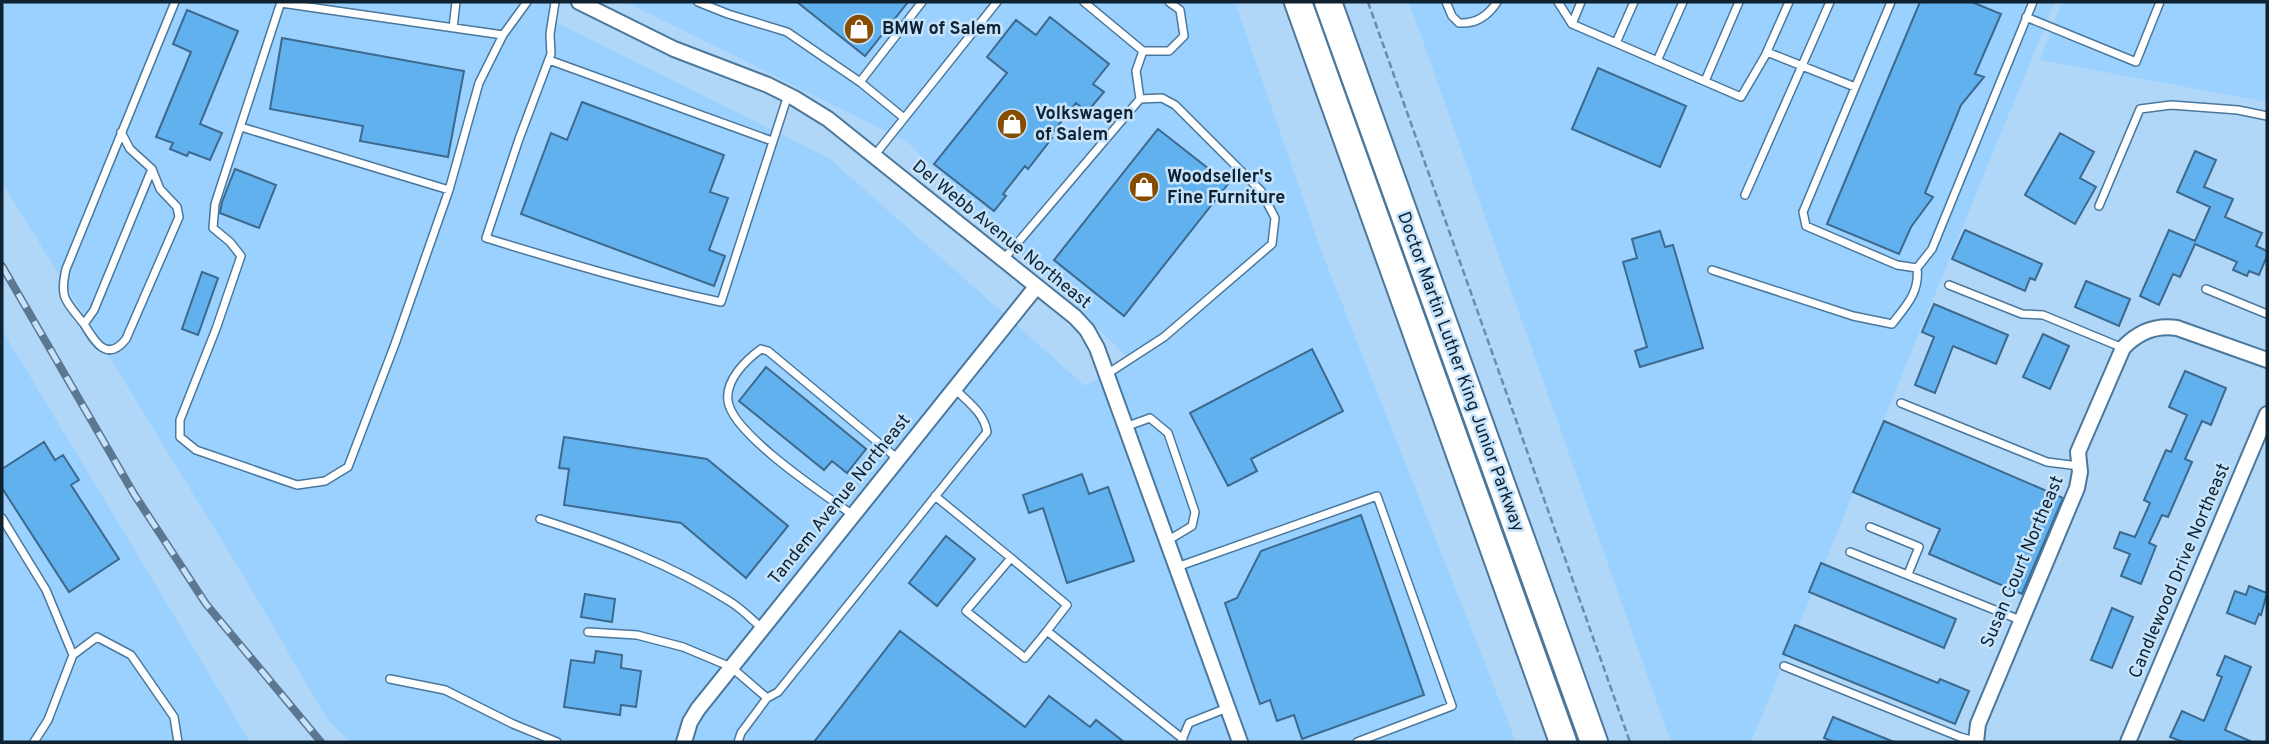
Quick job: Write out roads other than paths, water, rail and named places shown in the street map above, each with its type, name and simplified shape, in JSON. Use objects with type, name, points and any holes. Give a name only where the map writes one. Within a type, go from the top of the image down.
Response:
[{"type":"highway","name":"Doctor Martin Luther King Junior Parkway","points":[[1298,2],[1563,742]]},
{"type":"highway","name":"Doctor Martin Luther King Junior Parkway","points":[[1328,2],[1594,742]]},
{"type":"street","name":"Del Webb Avenue Northeast","points":[[579,2],[674,49],[768,85],[828,120],[1075,317],[1087,330],[1097,348],[1240,742]]},
{"type":"street","name":"Tandem Avenue Northeast","points":[[684,742],[690,722],[698,709],[1036,287]]},
{"type":"street","points":[[2123,348],[2149,329],[2165,326],[2178,328],[2267,360]]},
{"type":"street","name":"Susan Court Northeast","points":[[1975,742],[1978,724],[2077,488],[2080,476],[2078,452],[2123,348]]},
{"type":"street","name":"Candlewood Drive Northeast","points":[[2128,742],[2267,414]]},
{"type":"lane","points":[[121,132],[130,149],[152,169],[160,189],[177,207],[179,217],[126,339],[121,345],[107,350],[100,347],[62,295],[62,286],[66,269],[121,132],[175,2]]},
{"type":"lane","points":[[503,35],[281,2],[215,204],[213,228],[230,242],[241,256],[180,420],[180,437],[196,450],[297,485],[325,481],[348,467],[449,190],[479,83],[503,35],[527,2]]},
{"type":"lane","points":[[453,28],[456,2]]},
{"type":"lane","points":[[555,2],[549,60],[486,238],[650,286],[721,302],[788,95]]},
{"type":"lane","points":[[698,2],[787,32],[860,82],[904,118]]},
{"type":"lane","points":[[720,11],[726,2]]},
{"type":"lane","points":[[860,82],[922,2]]},
{"type":"lane","points":[[874,156],[997,2]]},
{"type":"lane","points":[[1084,2],[1143,51],[1168,51],[1184,36],[1180,10],[1169,2]]},
{"type":"lane","points":[[1447,2],[1452,16],[1459,23],[1470,24],[1486,15],[1494,4]]},
{"type":"lane","points":[[1558,2],[1572,24],[1741,97],[1767,52],[1788,2]]},
{"type":"lane","points":[[1572,24],[1581,2]]},
{"type":"lane","points":[[1616,43],[1634,2]]},
{"type":"lane","points":[[1657,61],[1683,2]]},
{"type":"lane","points":[[1705,81],[1739,2]]},
{"type":"lane","points":[[1745,195],[1830,2]]},
{"type":"lane","points":[[1891,2],[1803,212],[1806,226],[1897,265],[1917,268]]},
{"type":"lane","points":[[1712,270],[1853,316],[1892,324],[1913,296],[1919,282],[1917,268],[1932,248],[2033,2]]},
{"type":"lane","points":[[2026,17],[2136,62],[2160,2]]},
{"type":"lane","points":[[1140,99],[1136,71],[1143,51]]},
{"type":"lane","points":[[1767,52],[1855,87]]},
{"type":"lane","points":[[549,60],[772,141]]},
{"type":"lane","points":[[1003,260],[1140,99],[1162,98],[1175,105],[1261,191],[1275,218],[1272,244],[1164,337],[1106,374]]},
{"type":"lane","points":[[2099,205],[2140,110],[2171,105],[2238,110],[2267,116]]},
{"type":"lane","points":[[241,127],[449,190]]},
{"type":"lane","points":[[84,324],[94,310],[152,169]]},
{"type":"lane","points":[[1949,285],[2022,314],[2043,315],[2123,348]]},
{"type":"lane","points":[[2206,289],[2267,314]]},
{"type":"lane","points":[[853,515],[779,461],[733,417],[728,391],[738,370],[761,349],[768,351],[898,459]]},
{"type":"lane","points":[[737,742],[767,698],[778,691],[987,432],[985,421],[978,411],[954,389]]},
{"type":"lane","points":[[1901,403],[2047,462],[2079,466]]},
{"type":"lane","points":[[1125,426],[1150,418],[1168,433],[1195,512],[1192,526],[1167,541]]},
{"type":"lane","points":[[935,496],[1011,558],[1067,605],[1024,658],[966,611],[1011,558]]},
{"type":"lane","points":[[1176,567],[1377,496],[1452,706],[1357,742]]},
{"type":"lane","points":[[2,518],[46,590],[74,655]]},
{"type":"lane","points":[[540,519],[630,550],[670,569],[731,602],[762,628]]},
{"type":"lane","points":[[1870,527],[1919,547],[1908,574]]},
{"type":"lane","points":[[1850,552],[2020,620]]},
{"type":"lane","points":[[1047,631],[1182,741],[1189,723],[1227,708]]},
{"type":"lane","points":[[588,632],[637,635],[683,647],[731,667],[767,698]]},
{"type":"lane","points":[[34,742],[48,720],[74,655],[97,637],[131,655],[174,717],[178,742]]},
{"type":"lane","points":[[1784,666],[1975,742]]},
{"type":"lane","points":[[390,679],[445,690],[513,724],[557,742]]},
{"type":"railway","points":[[2,266],[134,494],[206,604],[321,742]]},
{"type":"place","name":"BMW of Salem","points":[[859,29]]},
{"type":"place","name":"Volkswagen of Salem","points":[[1012,124]]},
{"type":"place","name":"Woodseller's Fine Furniture","points":[[1144,187]]}]
